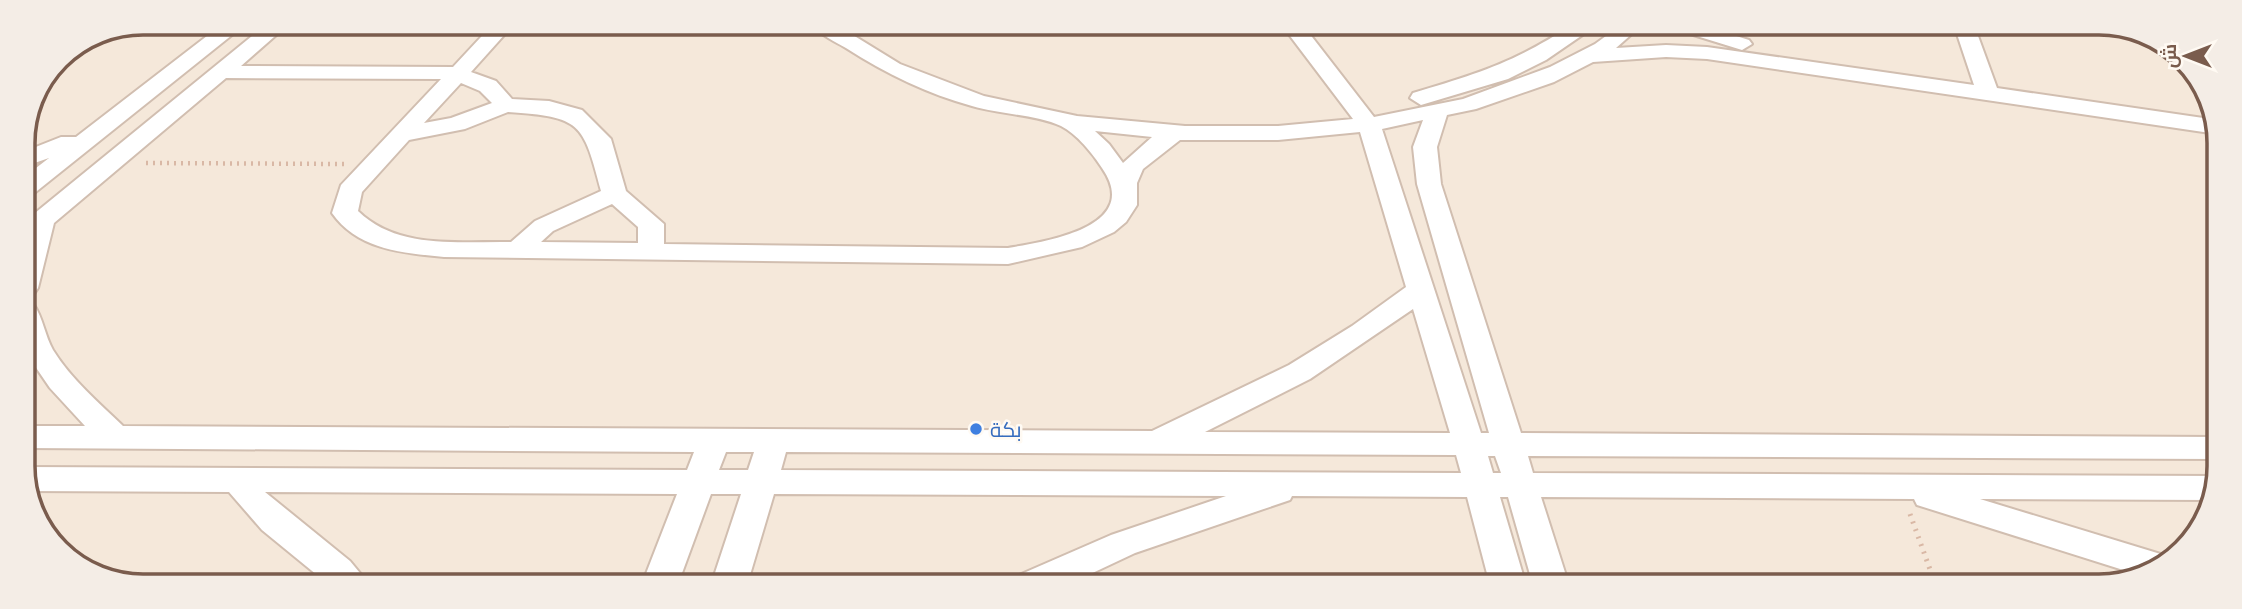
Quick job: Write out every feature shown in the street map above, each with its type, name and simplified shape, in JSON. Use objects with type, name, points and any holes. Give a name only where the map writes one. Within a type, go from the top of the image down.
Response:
[{"type":"street","points":[[35,180],[221,35]]},
{"type":"street","points":[[35,225],[265,35]]},
{"type":"street","points":[[493,35],[350,190],[345,213],[361,231],[393,244],[517,250],[648,249],[1008,256],[1063,245],[1107,226],[1124,205],[1125,183],[1144,154],[1178,131]]},
{"type":"street","points":[[838,35],[876,61],[920,81],[974,99],[1067,119],[1178,131],[1293,131],[1363,117],[1500,74],[1539,57],[1568,35]]},
{"type":"street","points":[[871,35],[899,52],[944,70],[1008,88],[1083,104],[1164,113],[1363,117],[1437,113],[1476,104],[1596,54],[1619,35]]},
{"type":"street","points":[[1300,35],[1363,117],[1422,288],[1505,574]]},
{"type":"street","points":[[1581,35],[1596,54]]},
{"type":"street","points":[[1715,35],[1752,46],[2205,125]]},
{"type":"street","points":[[1967,35],[1984,85]]},
{"type":"street","points":[[1596,54],[1667,51],[1707,53],[2201,110]]},
{"type":"street","points":[[220,72],[455,74],[488,86],[506,105]]},
{"type":"street","points":[[400,135],[457,124],[506,105],[548,108],[574,115],[589,126],[606,153],[614,194],[651,224],[653,240],[648,249]]},
{"type":"street","points":[[1437,113],[1425,147],[1425,166],[1506,444],[1548,574]]},
{"type":"street","points":[[1067,119],[1101,149],[1125,183]]},
{"type":"street","points":[[35,155],[101,128]]},
{"type":"street","points":[[517,250],[544,226],[614,194]]},
{"type":"street","points":[[1151,442],[1281,384],[1335,352],[1422,288]]},
{"type":"street","points":[[35,342],[49,368],[116,438]]},
{"type":"street","points":[[35,437],[2207,448]]},
{"type":"street","points":[[664,574],[714,440]]},
{"type":"street","points":[[732,574],[774,440]]},
{"type":"street","points":[[36,479],[2205,488]]},
{"type":"street","points":[[238,480],[257,508],[342,574]]},
{"type":"street","points":[[1057,574],[1124,544],[1301,484]]},
{"type":"street","points":[[1900,486],[2145,563]]},
{"type":"path","points":[[110,162],[372,165]]},
{"type":"path","points":[[1900,486],[1932,574]]},
{"type":"shaded area","points":[[143,35],[2120,37],[2151,48],[2151,91],[2194,91],[2205,122],[2205,487],[2193,520],[2170,547],[2140,566],[2106,574],[122,572],[89,560],[57,532],[43,507],[35,466],[35,136],[46,95],[57,77],[83,53],[102,43]]},
{"type":"place","name":"بكة","points":[[976,429]]}]
